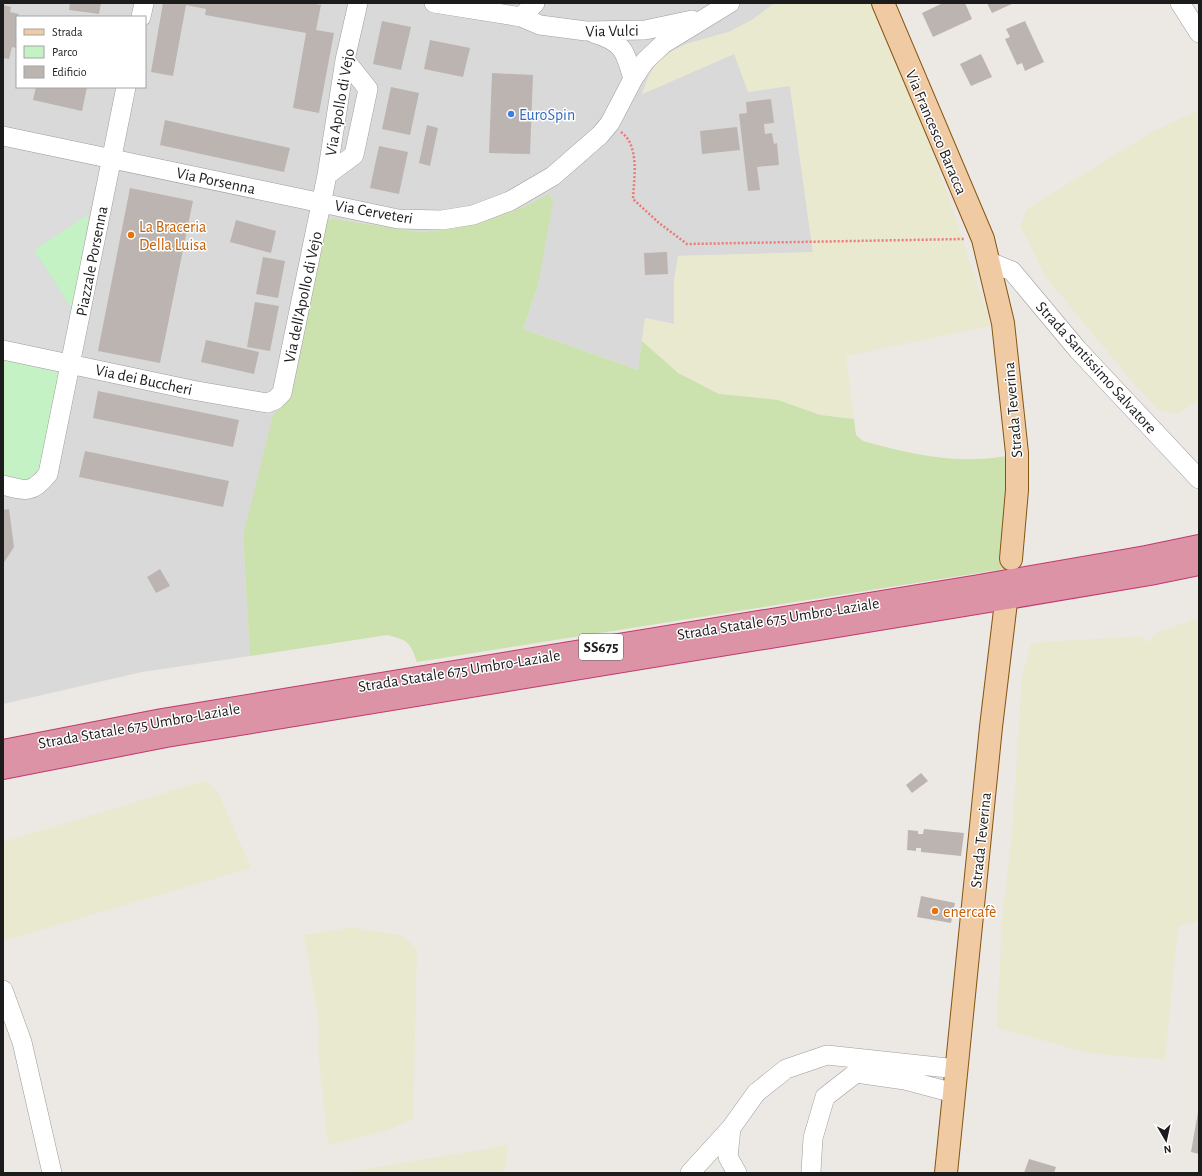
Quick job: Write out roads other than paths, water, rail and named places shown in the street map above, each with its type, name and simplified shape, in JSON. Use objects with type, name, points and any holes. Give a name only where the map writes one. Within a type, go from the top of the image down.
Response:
[{"type":"highway","name":"Strada Statale 675 Umbro-Laziale","points":[[3,751],[52,740],[162,720],[971,587],[1146,557],[1199,546]]},
{"type":"highway","name":"Strada Statale 675 Umbro-Laziale","points":[[3,768],[166,736],[1150,574],[1199,564]]},
{"type":"main road","name":"Via Francesco Baracca","points":[[883,3],[983,239],[990,262]]},
{"type":"main road","name":"Strada Teverina","points":[[990,262],[1003,323],[1017,453],[1017,490],[1011,560]]},
{"type":"main road","name":"Strada Teverina","points":[[946,1173],[991,727],[1006,602]]},
{"type":"street","points":[[141,16],[144,3]]},
{"type":"street","name":"Via Apollo di Vejo","points":[[321,201],[327,175],[346,60],[358,3]]},
{"type":"street","name":"Via Vulci","points":[[434,3],[521,17],[540,25],[586,31],[645,30],[704,18]]},
{"type":"street","points":[[521,17],[535,3]]},
{"type":"street","name":"Via Cerveteri","points":[[321,201],[398,218],[442,220],[473,215],[510,201],[553,176],[600,135],[610,123],[633,79],[645,61],[663,44],[730,3]]},
{"type":"street","points":[[1180,3],[1199,33]]},
{"type":"street","points":[[586,31],[608,38],[626,53],[633,79]]},
{"type":"street","points":[[327,175],[354,155],[368,89],[346,60]]},
{"type":"street","points":[[111,158],[126,88]]},
{"type":"street","name":"Via Porsenna","points":[[3,136],[321,201]]},
{"type":"street","name":"Piazzale Porsenna","points":[[3,485],[26,491],[39,486],[48,474],[72,364],[111,158]]},
{"type":"street","name":"Via dell'Apollo di Vejo","points":[[282,393],[321,201]]},
{"type":"street","name":"Strada Santissimo Salvatore","points":[[990,262],[1012,271],[1078,350],[1199,479]]},
{"type":"street","name":"Via dei Buccheri","points":[[3,350],[192,390],[267,403],[275,400],[282,393]]},
{"type":"street","points":[[3,990],[22,1042],[52,1173]]},
{"type":"street","points":[[690,1173],[731,1128],[756,1093],[786,1069],[826,1055],[957,1069]]},
{"type":"street","points":[[811,1172],[813,1138],[825,1097],[856,1073],[905,1080],[954,1093]]},
{"type":"street","points":[[731,1128],[728,1157],[737,1173]]},
{"type":"place","name":"EuroSpin","points":[[511,114]]},
{"type":"place","name":"La Braceria Della Luisa","points":[[131,235]]},
{"type":"place","name":"enercafè","points":[[935,911]]}]
